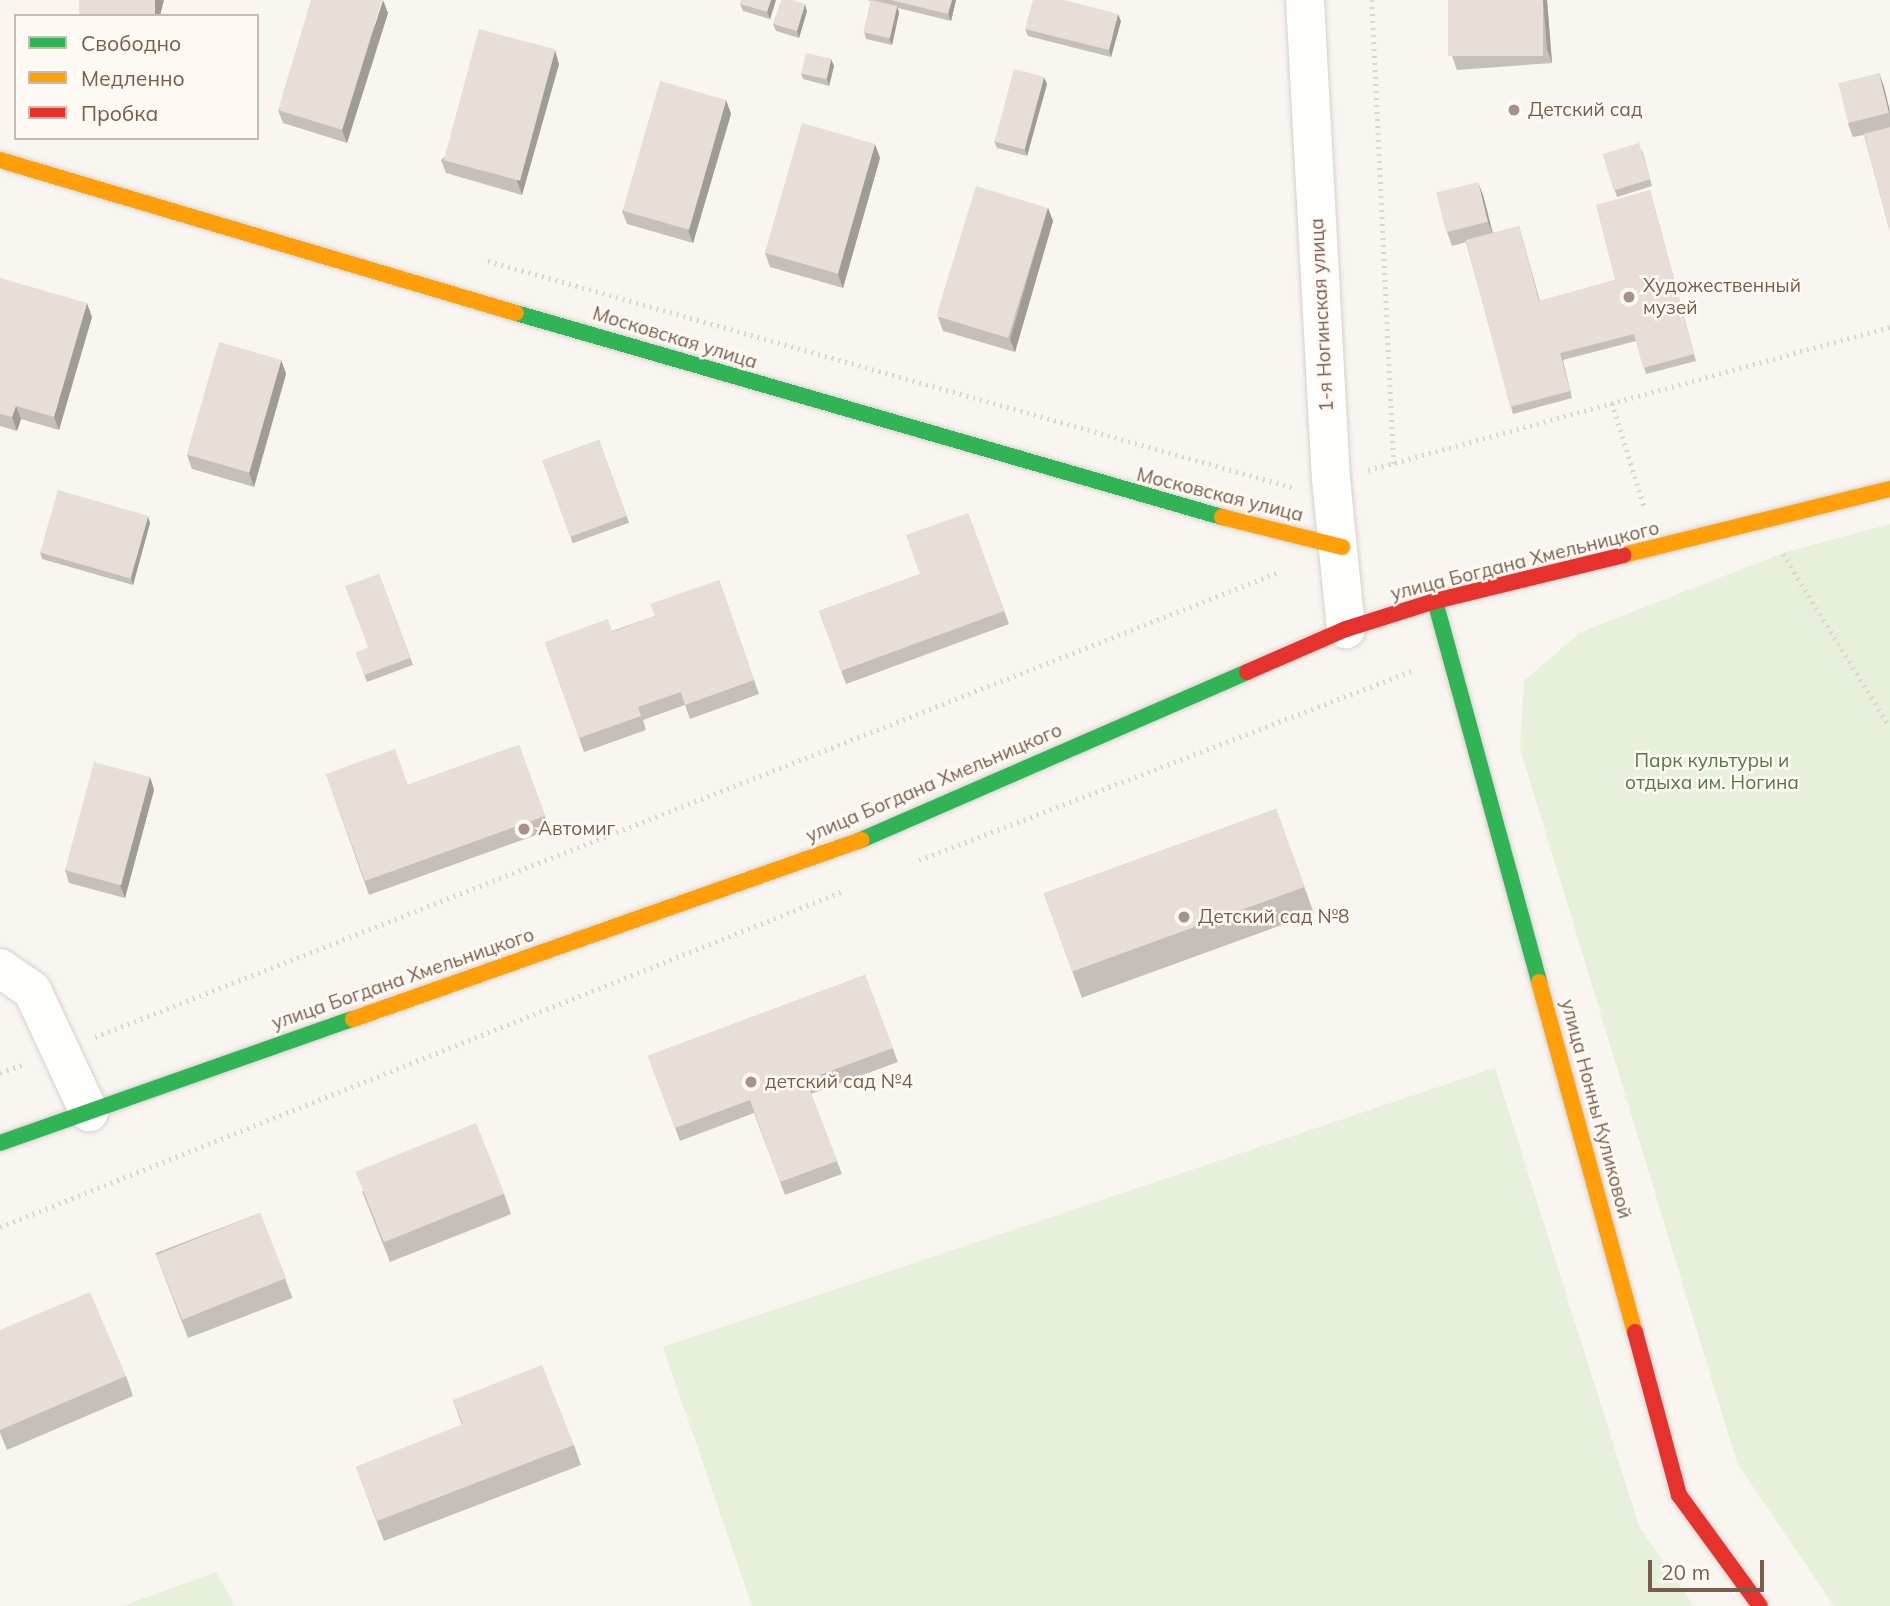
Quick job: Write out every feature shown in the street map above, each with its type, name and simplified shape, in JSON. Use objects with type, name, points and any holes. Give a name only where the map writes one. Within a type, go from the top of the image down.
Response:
[{"type":"street","name":"1-я Ногинская улица","points":[[1305,0],[1331,478],[1342,547],[1346,629]]},
{"type":"street","name":"Московская улица","points":[[0,160],[1104,487],[1342,547]]},
{"type":"street","name":"улица Богдана Хмельницкого","points":[[0,1143],[860,840],[1346,629],[1435,601],[1658,550],[1890,489]]},
{"type":"street","name":"улица Нонны Куликовой","points":[[1435,601],[1679,1495],[1760,1606]]},
{"type":"street","points":[[0,968],[32,990],[63,1050],[89,1112]]},
{"type":"path","points":[[1372,0],[1394,463]]},
{"type":"path","points":[[484,259],[1292,489],[1890,327]]},
{"type":"path","points":[[1612,403],[1658,550]]},
{"type":"path","points":[[0,1073],[1342,547]]},
{"type":"path","points":[[1783,553],[1890,727]]},
{"type":"path","points":[[910,864],[1451,656]]},
{"type":"path","points":[[0,1227],[858,885]]},
{"type":"green space","name":"Парк культуры и отдыха им. Ногина","points":[[1890,524],[1890,1606],[1834,1606],[1737,1463],[1520,748],[1524,681],[1581,632],[1783,553]]},
{"type":"green space","points":[[1495,1068],[1639,1526],[1694,1606],[752,1606],[663,1347]]},
{"type":"green space","points":[[216,1572],[235,1606],[123,1606]]},
{"type":"building","points":[[79,0],[155,0],[155,14],[79,14]]},
{"type":"building","points":[[311,0],[382,0],[342,130],[278,110]]},
{"type":"building","points":[[741,0],[771,0],[767,12],[740,4]]},
{"type":"building","points":[[781,0],[805,4],[797,31],[773,24]]},
{"type":"building","points":[[871,0],[897,6],[890,38],[864,32]]},
{"type":"building","points":[[891,0],[952,0],[948,14]]},
{"type":"building","points":[[1033,0],[1064,0],[1118,14],[1109,50],[1025,29]]},
{"type":"building","points":[[1448,0],[1543,0],[1543,56],[1448,56]]},
{"type":"building","points":[[479,29],[555,49],[520,181],[444,160]]},
{"type":"building","points":[[806,53],[831,59],[827,79],[801,73]]},
{"type":"building","points":[[1014,69],[1044,77],[1025,149],[995,141]]},
{"type":"building","points":[[1879,73],[1889,113],[1848,123],[1838,83]]},
{"type":"building","points":[[660,81],[726,100],[689,230],[623,211]]},
{"type":"building","points":[[802,123],[875,144],[838,274],[765,253]]},
{"type":"building","points":[[1890,127],[1890,232],[1864,134]]},
{"type":"building","points":[[1639,143],[1650,179],[1614,190],[1603,154]]},
{"type":"building","points":[[1478,182],[1488,222],[1446,232],[1436,192]]},
{"type":"building","points":[[976,186],[1048,208],[1008,338],[936,316]]},
{"type":"building","name":"Художественный музей","points":[[1650,190],[1694,354],[1643,368],[1634,334],[1560,353],[1570,391],[1510,407],[1466,240],[1519,226],[1539,301],[1615,280],[1596,205]]},
{"type":"building","points":[[0,278],[87,303],[54,417],[16,406],[12,417],[0,414]]},
{"type":"building","points":[[219,342],[281,360],[249,472],[187,454]]},
{"type":"building","points":[[599,440],[627,516],[570,537],[543,461]]},
{"type":"building","points":[[58,490],[148,516],[130,578],[40,552]]},
{"type":"building","points":[[968,513],[1004,611],[841,671],[819,611],[920,574],[906,535]]},
{"type":"building","points":[[379,574],[410,658],[364,675],[356,653],[368,647],[345,586]]},
{"type":"building","points":[[719,580],[754,680],[685,705],[681,692],[638,707],[641,716],[579,738],[545,642],[608,619],[612,632],[655,616],[650,604]]},
{"type":"building","points":[[519,745],[545,816],[365,881],[326,774],[395,749],[408,785]]},
{"type":"building","points":[[94,762],[150,777],[121,885],[65,870]]},
{"type":"building","name":"Детский сад №8","points":[[1276,809],[1304,887],[1072,971],[1044,893]]},
{"type":"building","name":"детский сад №4","points":[[865,975],[893,1048],[806,1080],[837,1161],[780,1182],[750,1100],[675,1128],[648,1056]]},
{"type":"building","points":[[476,1123],[504,1193],[384,1242],[355,1172]]},
{"type":"building","points":[[260,1213],[286,1278],[182,1320],[156,1255]]},
{"type":"building","points":[[90,1292],[126,1376],[0,1430],[0,1330]]},
{"type":"building","points":[[542,1365],[574,1445],[377,1521],[356,1467],[463,1424],[453,1400]]},
{"type":"traffic: fast","points":[[516,313],[1222,517]]},
{"type":"traffic: fast","points":[[1435,601],[1539,982]]},
{"type":"traffic: fast","points":[[861,840],[1247,672]]},
{"type":"traffic: fast","points":[[0,1143],[353,1019]]},
{"type":"traffic: slow","points":[[0,160],[516,313]]},
{"type":"traffic: slow","points":[[1623,555],[1890,489]]},
{"type":"traffic: slow","points":[[1222,517],[1342,547]]},
{"type":"traffic: slow","points":[[353,1019],[861,840]]},
{"type":"traffic: slow","points":[[1539,982],[1635,1332]]},
{"type":"traffic: jam","points":[[1247,672],[1346,629],[1435,601],[1623,555]]},
{"type":"traffic: jam","points":[[1635,1332],[1679,1495],[1760,1606]]},
{"type":"place","name":"Детский сад","points":[[1514,110]]},
{"type":"place","name":"Художественный музей","points":[[1629,297]]},
{"type":"place","name":"Автомиг","points":[[524,829]]},
{"type":"place","name":"Детский сад №8","points":[[1184,917]]},
{"type":"place","name":"детский сад №4","points":[[751,1082]]}]
